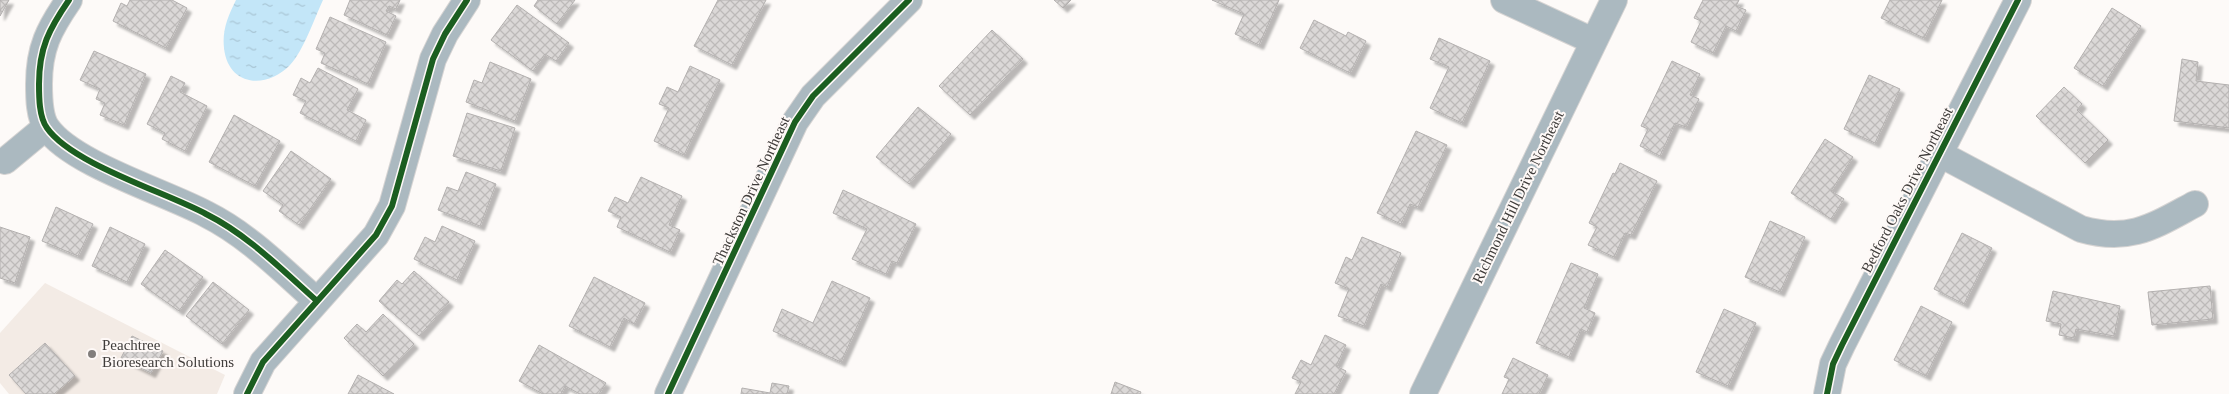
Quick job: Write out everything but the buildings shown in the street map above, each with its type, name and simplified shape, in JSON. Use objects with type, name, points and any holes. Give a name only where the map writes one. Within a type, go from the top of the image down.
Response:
[{"type":"street","points":[[69,0],[56,19],[41,50],[40,109],[46,127],[60,142],[79,156],[207,214],[238,233],[317,300]]},
{"type":"street","points":[[247,394],[263,362],[376,235],[392,206],[433,59],[445,34],[467,0]]},
{"type":"street","name":"Thackston Drive Northeast","points":[[668,394],[730,266],[795,122],[813,96],[909,0]]},
{"type":"street","points":[[1504,0],[1594,41]]},
{"type":"street","name":"Richmond Hill Drive Northeast","points":[[1423,394],[1614,0]]},
{"type":"street","name":"Bedford Oaks Drive Northeast","points":[[1827,394],[1833,364],[1842,344],[2018,0]]},
{"type":"street","points":[[5,161],[46,127]]},
{"type":"street","points":[[1940,154],[2093,232],[2107,234],[2138,232],[2195,204]]},
{"type":"shaded area","name":"Peachtree Bioresearch Solutions","points":[[45,283],[225,375],[217,394],[9,394],[0,383],[0,333]]},
{"type":"water","points":[[236,0],[323,0],[295,59],[280,73],[260,81],[240,77],[227,61],[224,35],[228,17]]},
{"type":"cycle path","points":[[69,0],[46,39],[39,71],[39,101],[42,118],[47,128],[59,141],[97,165],[188,205],[221,222],[264,253],[317,301]]},
{"type":"cycle path","points":[[247,394],[263,362],[376,235],[392,206],[433,59],[445,34],[467,0]]},
{"type":"cycle path","points":[[668,394],[795,122],[813,96],[909,0]]},
{"type":"cycle path","points":[[1827,394],[1833,364],[1842,345],[2018,0]]},
{"type":"place","name":"Peachtree Bioresearch Solutions","points":[[92,354]]}]
